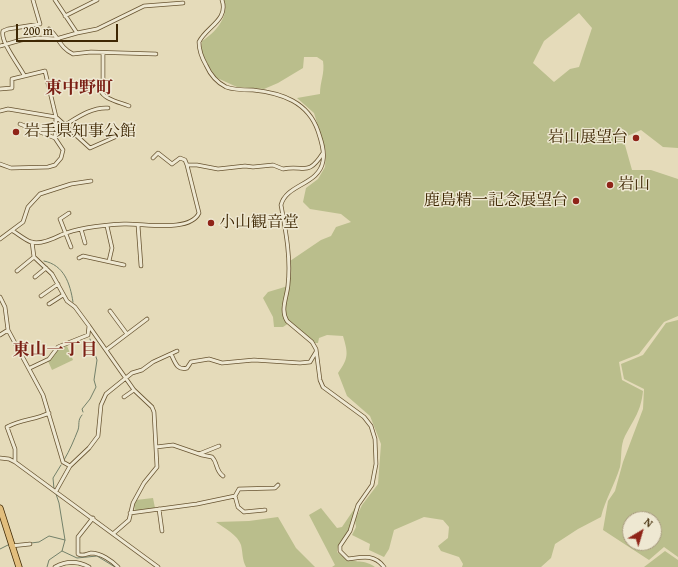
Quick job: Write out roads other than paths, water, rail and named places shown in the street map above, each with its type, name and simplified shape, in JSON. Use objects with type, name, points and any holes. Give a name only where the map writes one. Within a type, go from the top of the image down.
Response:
[{"type":"highway","points":[[0,508],[19,567]]},
{"type":"street","points":[[24,75],[4,44],[2,36],[4,30],[40,24],[33,0]]},
{"type":"street","points":[[55,0],[77,33]]},
{"type":"street","points":[[86,0],[89,4]]},
{"type":"street","points":[[65,16],[97,0]]},
{"type":"street","points":[[222,0],[224,6],[222,15],[199,42],[199,51],[210,73],[226,87],[272,93],[302,107],[314,121],[323,152],[323,161],[315,176],[288,193],[282,200],[281,205],[290,258],[289,285],[284,308],[284,317],[312,342],[316,352],[320,380],[323,387],[364,417],[371,426],[377,447],[376,464],[372,485],[358,505],[350,531],[340,546],[340,551],[348,559],[372,557],[379,560],[384,567]]},
{"type":"street","points":[[0,46],[39,38],[56,39],[97,29],[144,6],[183,3]]},
{"type":"street","points":[[49,29],[54,33],[56,39],[66,50],[73,54],[90,52],[103,54],[156,54]]},
{"type":"street","points":[[103,54],[103,84],[100,90],[102,94],[108,98],[129,106]]},
{"type":"street","points":[[0,164],[11,168],[52,167],[63,154],[55,138],[56,117],[46,71],[12,78],[12,89]]},
{"type":"street","points":[[0,89],[12,89],[16,92]]},
{"type":"street","points":[[65,125],[86,113],[102,108],[108,108]]},
{"type":"street","points":[[0,111],[8,109],[56,117],[90,148],[115,137]]},
{"type":"street","points":[[20,124],[55,138]]},
{"type":"street","points":[[187,165],[197,165],[218,169],[273,165],[283,169],[290,166],[300,170],[311,167],[323,152]]},
{"type":"street","points":[[13,231],[32,242],[48,241],[81,229],[107,226],[125,224],[189,224],[197,217],[199,213],[187,165],[180,158],[172,164],[158,153],[153,158]]},
{"type":"street","points":[[1,236],[13,231],[23,222],[28,207],[40,194],[71,184],[91,181]]},
{"type":"street","points":[[69,213],[60,219],[67,233],[71,247]]},
{"type":"street","points":[[138,225],[140,266]]},
{"type":"street","points":[[107,226],[112,248],[109,261]]},
{"type":"street","points":[[81,229],[85,243]]},
{"type":"street","points":[[32,242],[34,257],[52,274],[63,295],[89,326],[134,390],[152,407],[154,412],[156,447],[158,455],[157,467],[140,489],[133,503],[129,520],[114,533]]},
{"type":"street","points":[[79,258],[83,256],[124,265]]},
{"type":"street","points":[[17,271],[34,257]]},
{"type":"street","points":[[34,277],[46,268]]},
{"type":"street","points":[[41,296],[58,284]]},
{"type":"street","points":[[49,304],[63,295]]},
{"type":"street","points":[[0,297],[5,307],[8,330],[30,368],[43,395],[62,462],[70,466]]},
{"type":"street","points":[[110,311],[127,334]]},
{"type":"street","points":[[106,350],[147,319]]},
{"type":"street","points":[[30,368],[49,359],[58,347],[88,335],[89,326]]},
{"type":"street","points":[[0,335],[8,330]]},
{"type":"street","points":[[56,491],[70,466],[89,448],[98,436],[103,400],[110,390],[125,378],[177,351]]},
{"type":"street","points":[[171,354],[177,367],[182,370],[187,368],[191,362],[209,359],[222,363],[254,360],[300,364],[310,362],[316,352]]},
{"type":"street","points":[[124,397],[134,390]]},
{"type":"street","points":[[15,462],[16,449],[7,427],[15,422],[40,417],[49,413]]},
{"type":"street","points":[[156,447],[173,445],[214,458],[216,470],[223,476]]},
{"type":"street","points":[[199,454],[219,446]]},
{"type":"street","points":[[0,458],[9,459],[15,462],[49,488],[56,491],[114,533],[156,566]]},
{"type":"street","points":[[265,510],[244,512],[238,507],[235,496],[239,489],[275,488],[278,485]]},
{"type":"street","points":[[130,512],[197,504],[235,496]]},
{"type":"street","points":[[159,509],[162,531]]},
{"type":"street","points":[[93,518],[78,537],[78,554],[81,556],[96,553],[107,558],[118,567]]},
{"type":"street","points":[[11,546],[30,544]]},
{"type":"street","points":[[55,567],[71,562],[89,567]]},
{"type":"waterway","points":[[44,261],[57,266],[65,276],[70,288],[73,302]]},
{"type":"waterway","points":[[83,412],[82,409],[90,399],[96,387],[94,380],[97,360],[90,339]]},
{"type":"waterway","points":[[64,460],[78,430],[80,417],[82,415]]},
{"type":"waterway","points":[[54,489],[53,478],[61,465]]},
{"type":"waterway","points":[[56,494],[59,503],[65,540]]},
{"type":"waterway","points":[[31,543],[39,542],[49,536],[65,540],[62,551],[77,558],[97,556],[115,567]]},
{"type":"waterway","points":[[0,549],[8,545]]},
{"type":"waterway","points":[[47,567],[49,560],[62,551]]},
{"type":"place","name":"岩手県知事公館","points":[[16,132]]},
{"type":"place","name":"岩山展望台","points":[[636,138]]},
{"type":"place","name":"岩山","points":[[610,185]]},
{"type":"place","name":"鹿島精一記念展望台","points":[[576,201]]},
{"type":"place","name":"小山観音堂","points":[[211,223]]},
{"type":"district","name":"東中野町","points":[[79,89]]},
{"type":"district","name":"東山一丁目","points":[[55,351]]}]
